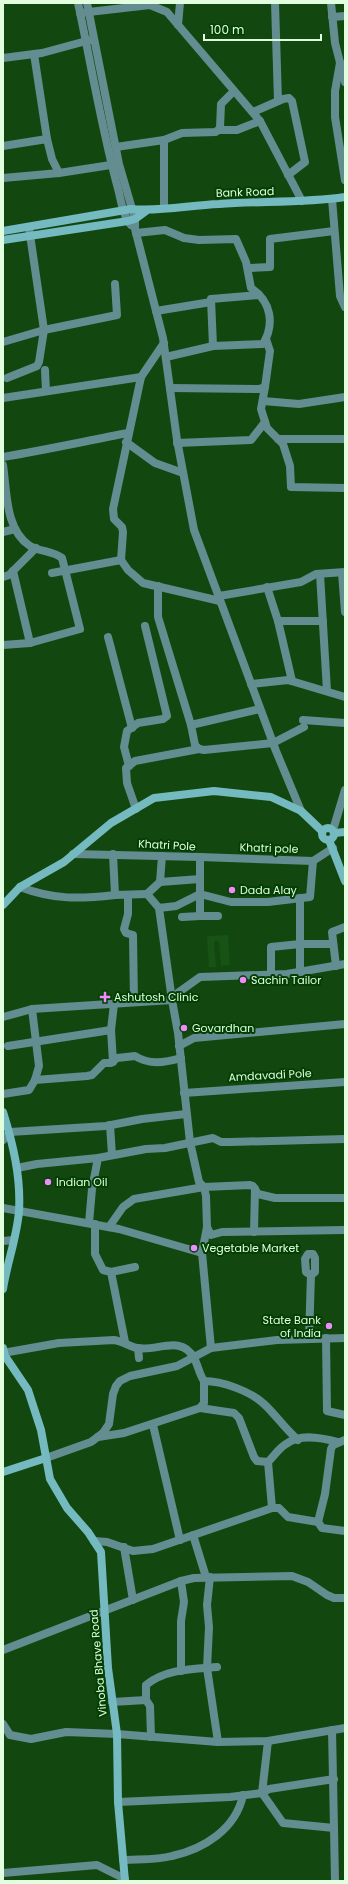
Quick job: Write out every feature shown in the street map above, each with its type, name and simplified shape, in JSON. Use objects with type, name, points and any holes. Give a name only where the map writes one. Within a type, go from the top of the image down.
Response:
[{"type":"main road","name":"Bank Road","points":[[30,232],[127,210],[146,210],[220,204],[302,201],[345,197]]},
{"type":"main road","points":[[3,231],[30,232],[131,220],[146,210]]},
{"type":"main road","points":[[3,240],[30,232]]},
{"type":"main road","points":[[3,905],[20,886],[64,862],[111,823],[154,798],[214,790],[272,797],[301,811],[322,831],[323,838],[332,834],[345,832]]},
{"type":"main road","points":[[332,834],[333,848],[345,881]]},
{"type":"main road","points":[[3,1112],[10,1132],[19,1177],[19,1212],[3,1289]]},
{"type":"main road","name":"Vinoba Bhave Road","points":[[3,1351],[28,1390],[41,1430],[50,1479],[67,1508],[101,1552],[108,1668],[117,1734],[118,1802],[125,1880]]},
{"type":"main road","points":[[3,1472],[46,1458]]},
{"type":"street","points":[[78,3],[115,165],[127,210],[135,231],[164,343],[177,444],[194,530],[260,709],[301,811]]},
{"type":"street","points":[[87,3],[116,147],[115,165]]},
{"type":"street","points":[[159,9],[166,3]]},
{"type":"street","points":[[178,25],[180,3]]},
{"type":"street","points":[[275,3],[278,101]]},
{"type":"street","points":[[331,3],[335,43],[345,82]]},
{"type":"street","points":[[80,12],[150,5],[167,12],[260,121],[302,201]]},
{"type":"street","points":[[332,17],[345,16]]},
{"type":"street","points":[[3,58],[34,54],[95,39]]},
{"type":"street","points":[[34,54],[47,139],[52,159],[59,173]]},
{"type":"street","points":[[340,63],[335,91],[335,117],[345,180]]},
{"type":"street","points":[[219,130],[221,104],[234,91]]},
{"type":"street","points":[[252,112],[278,101],[289,98],[292,101],[304,158],[303,164],[288,175]]},
{"type":"street","points":[[116,147],[164,140],[182,133],[237,130],[260,121]]},
{"type":"street","points":[[3,146],[47,139]]},
{"type":"street","points":[[164,140],[164,208]]},
{"type":"street","points":[[3,178],[59,173],[115,165]]},
{"type":"street","points":[[332,199],[340,296],[345,307]]},
{"type":"street","points":[[135,231],[164,230],[184,238],[199,240],[236,239],[248,268],[251,288],[259,295],[271,316],[266,340],[270,351],[261,409],[267,428],[283,444],[290,466],[291,487],[345,488]]},
{"type":"street","points":[[248,268],[270,267],[270,239],[334,231]]},
{"type":"street","points":[[7,378],[37,366],[39,362],[44,330],[30,232]]},
{"type":"street","points":[[3,342],[44,330],[117,315],[116,284]]},
{"type":"street","points":[[213,346],[211,299],[259,295]]},
{"type":"street","points":[[156,311],[212,302]]},
{"type":"street","points":[[166,357],[213,346],[263,344],[266,340]]},
{"type":"street","points":[[164,343],[141,376],[126,442],[113,510],[114,519],[122,527],[123,532],[121,560],[128,570],[143,583],[220,598],[267,587],[301,582],[320,574],[343,572],[345,612]]},
{"type":"street","points":[[45,370],[46,391]]},
{"type":"street","points":[[3,398],[141,376]]},
{"type":"street","points":[[170,388],[259,389],[265,387]]},
{"type":"street","points":[[263,401],[299,404],[345,397]]},
{"type":"street","points":[[177,444],[251,440],[265,422]]},
{"type":"street","points":[[3,457],[72,445],[84,441],[128,433]]},
{"type":"street","points":[[278,439],[345,439]]},
{"type":"street","points":[[126,442],[154,463],[183,473]]},
{"type":"street","points":[[3,465],[5,494],[12,523],[15,529],[29,545],[57,554],[62,558],[80,629],[30,643],[3,645]]},
{"type":"street","points":[[3,532],[15,529]]},
{"type":"street","points":[[3,578],[14,570],[36,548]]},
{"type":"street","points":[[52,573],[65,572],[121,560]]},
{"type":"street","points":[[14,570],[30,643]]},
{"type":"street","points":[[320,574],[327,691]]},
{"type":"street","points":[[158,586],[158,617],[192,725],[196,745],[199,749]]},
{"type":"street","points":[[267,587],[278,621],[292,681]]},
{"type":"street","points":[[278,621],[323,621]]},
{"type":"street","points":[[129,766],[124,746],[127,731],[138,723],[163,719],[167,716],[145,626]]},
{"type":"street","points":[[108,637],[132,728]]},
{"type":"street","points":[[251,684],[288,680],[345,697]]},
{"type":"street","points":[[192,725],[260,709]]},
{"type":"street","points":[[136,809],[127,783],[126,768],[135,761],[199,749],[273,743],[303,724],[345,723]]},
{"type":"street","points":[[332,834],[345,790]]},
{"type":"street","name":"Khatri pole","points":[[200,857],[313,861],[333,848]]},
{"type":"street","name":"Khatri Pole","points":[[73,854],[200,857],[200,916]]},
{"type":"street","points":[[113,854],[115,895]]},
{"type":"street","points":[[160,882],[162,856]]},
{"type":"street","points":[[159,908],[176,906],[200,894],[231,902],[268,902],[310,897],[313,861]]},
{"type":"street","points":[[20,886],[42,895],[86,898],[128,894],[147,894],[160,882],[200,879]]},
{"type":"street","points":[[128,894],[128,914],[124,928],[126,933],[133,936],[134,1002]]},
{"type":"street","points":[[147,894],[159,908],[181,1058],[190,1142],[199,1182],[204,1187],[207,1226],[202,1253],[211,1348]]},
{"type":"street","points":[[300,898],[300,972]]},
{"type":"street","points":[[182,916],[218,916]]},
{"type":"street","points":[[336,966],[332,932],[345,927]]},
{"type":"street","points":[[271,975],[270,947],[300,944],[333,944]]},
{"type":"street","points":[[3,1017],[32,1009],[172,1000],[179,992],[200,976],[271,975],[300,972],[345,964]]},
{"type":"street","points":[[113,1062],[111,1030],[114,1004]]},
{"type":"street","points":[[3,1094],[29,1090],[35,1080],[39,1066],[32,1009]]},
{"type":"street","points":[[179,1046],[194,1038],[345,1024]]},
{"type":"street","points":[[8,1046],[55,1040],[111,1030]]},
{"type":"street","points":[[35,1080],[92,1075],[104,1063],[113,1062],[117,1058],[134,1056],[144,1062],[166,1062],[181,1058]]},
{"type":"street","name":"Amdavadi Pole","points":[[184,1093],[345,1082]]},
{"type":"street","points":[[3,1140],[10,1132],[110,1125],[142,1119],[186,1114]]},
{"type":"street","points":[[110,1125],[112,1155]]},
{"type":"street","points":[[17,1168],[37,1164],[98,1158],[146,1149],[165,1148],[213,1138],[225,1142],[345,1139]]},
{"type":"street","points":[[98,1158],[92,1189],[92,1224],[95,1254],[103,1270],[111,1272],[135,1267]]},
{"type":"street","points":[[109,1227],[123,1207],[134,1199],[204,1187],[250,1185],[258,1194],[275,1198],[345,1198]]},
{"type":"street","points":[[254,1232],[255,1189]]},
{"type":"street","points":[[3,1208],[109,1227],[202,1253]]},
{"type":"street","points":[[207,1226],[211,1235],[222,1232],[345,1230]]},
{"type":"street","points":[[3,1241],[13,1240]]},
{"type":"street","points":[[111,1272],[125,1342]]},
{"type":"street","points":[[309,1338],[311,1275]]},
{"type":"street","points":[[326,1338],[327,1411],[345,1415]]},
{"type":"street","points":[[46,1458],[92,1442],[98,1437],[109,1424],[113,1394],[120,1381],[130,1376],[177,1366],[211,1348],[277,1340],[345,1338]]},
{"type":"street","points":[[3,1351],[59,1343],[114,1340],[125,1342],[138,1348],[173,1345],[182,1346],[194,1357],[204,1381],[204,1403],[200,1408]]},
{"type":"street","points":[[138,1348],[140,1358]]},
{"type":"street","points":[[204,1381],[213,1381],[241,1391],[263,1403],[286,1430],[298,1440]]},
{"type":"street","points":[[98,1437],[124,1433],[153,1425],[200,1408],[234,1413],[239,1418],[254,1457],[257,1461],[268,1462]]},
{"type":"street","points":[[153,1425],[180,1540]]},
{"type":"street","points":[[272,1508],[268,1462],[285,1444],[298,1440],[319,1437],[342,1441]]},
{"type":"street","points":[[318,1522],[325,1494],[331,1449],[333,1445],[342,1441]]},
{"type":"street","points":[[94,1541],[107,1542],[139,1551],[153,1549],[272,1508],[279,1508],[288,1517],[318,1522],[322,1528],[345,1531]]},
{"type":"street","points":[[193,1535],[208,1577],[207,1605],[209,1627],[207,1668],[218,1742]]},
{"type":"street","points":[[124,1548],[133,1600]]},
{"type":"street","points":[[3,1650],[181,1581],[208,1577],[292,1576],[308,1582],[334,1598],[345,1598]]},
{"type":"street","points":[[180,1671],[180,1622],[184,1602],[181,1581]]},
{"type":"street","points":[[150,1737],[150,1706],[146,1700],[146,1685],[156,1677],[180,1671],[217,1667]]},
{"type":"street","points":[[112,1702],[146,1700]]},
{"type":"street","points":[[3,1724],[10,1735],[31,1739],[66,1732],[117,1734],[218,1742],[268,1741],[345,1728]]},
{"type":"street","points":[[332,1730],[335,1881]]},
{"type":"street","points":[[268,1741],[262,1793],[283,1822],[334,1828]]},
{"type":"street","points":[[118,1802],[262,1793],[269,1788],[334,1779]]},
{"type":"street","points":[[123,1860],[172,1856],[213,1839],[233,1820],[240,1807],[243,1795]]},
{"type":"street","points":[[3,1873],[97,1865],[125,1880]]},
{"type":"shaded area","points":[[228,935],[230,965],[221,966],[219,941],[214,941],[216,967],[209,967],[207,936]]},
{"type":"place","name":"Dada Alay","points":[[232,890]]},
{"type":"place","name":"Sachin Tailor","points":[[243,980]]},
{"type":"place","name":"Ashutosh Clinic","points":[[105,997]]},
{"type":"place","name":"Govardhan","points":[[184,1028]]},
{"type":"place","name":"Indian Oil","points":[[48,1182]]},
{"type":"place","name":"Vegetable Market","points":[[194,1248]]},
{"type":"place","name":"State Bank of India","points":[[329,1326]]}]
